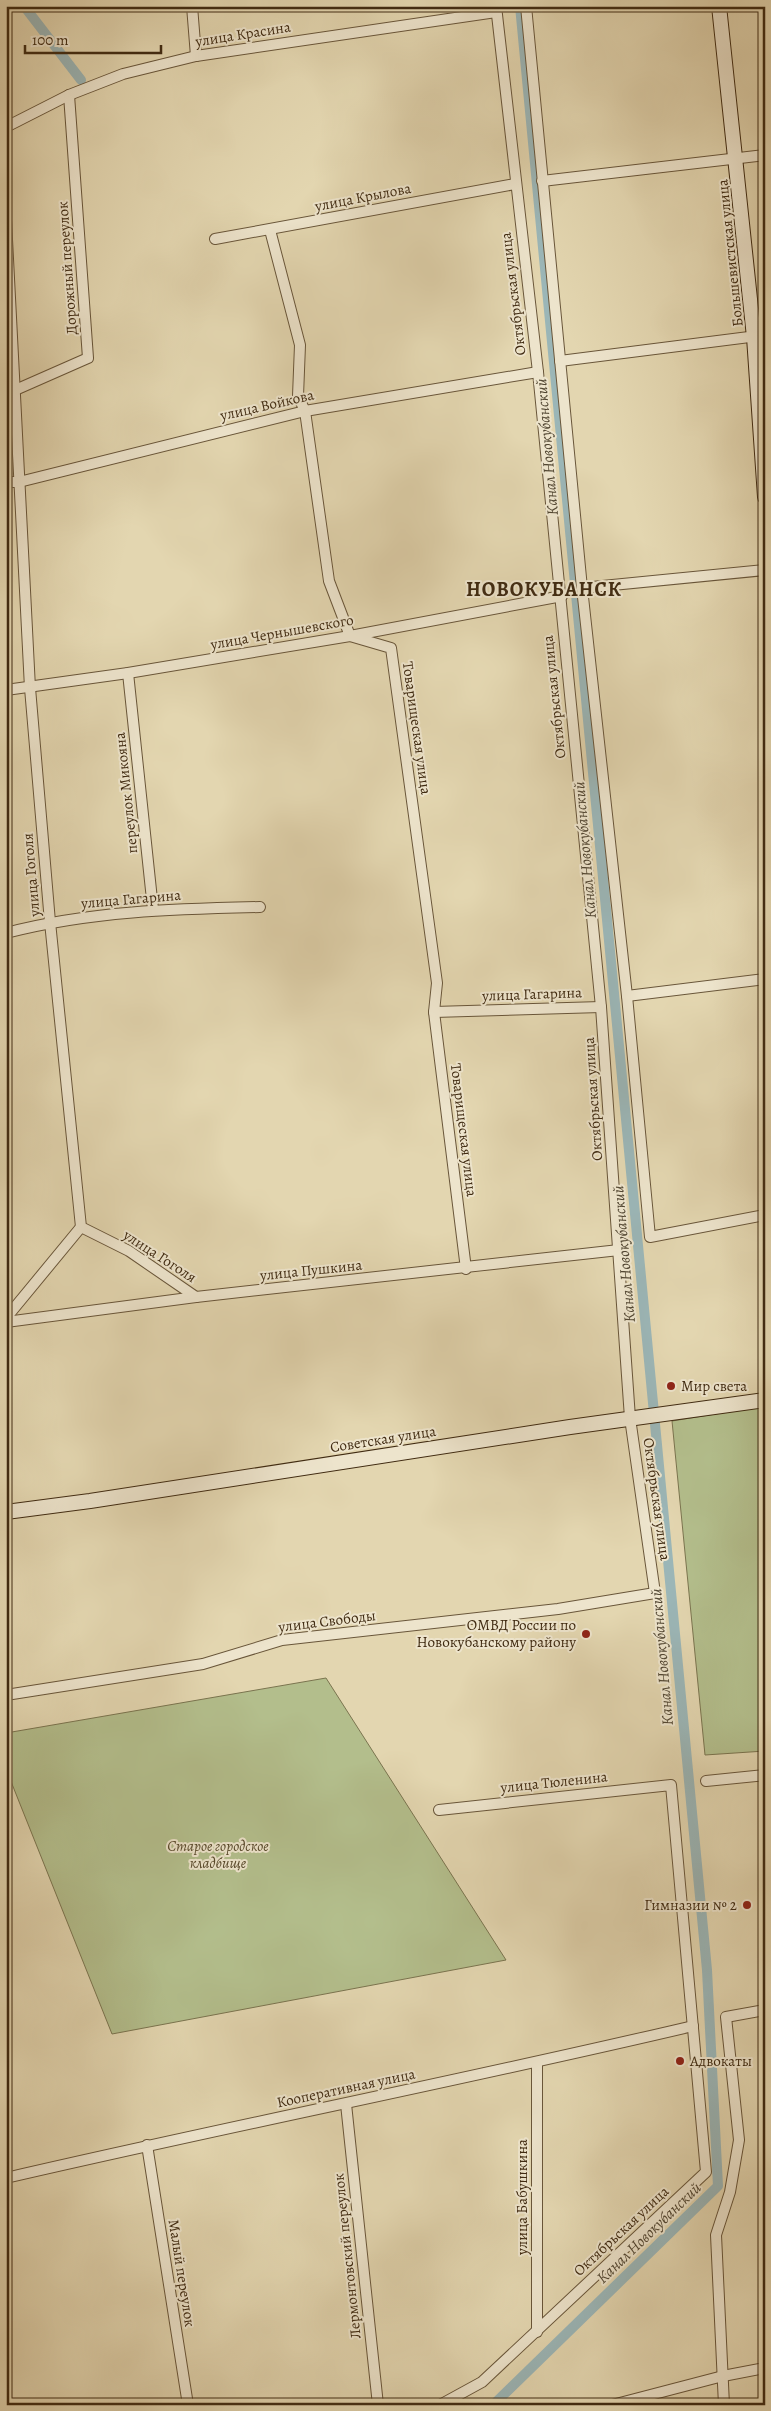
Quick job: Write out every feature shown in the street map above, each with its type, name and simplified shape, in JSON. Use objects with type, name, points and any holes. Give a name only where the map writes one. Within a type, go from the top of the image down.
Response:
[{"type":"main road","name":"Большевистская улица","points":[[720,6],[760,336],[765,497]]},
{"type":"main road","name":"Советская улица","points":[[6,1512],[90,1501],[630,1418],[765,1400]]},
{"type":"street","points":[[192,6],[196,56]]},
{"type":"street","points":[[526,6],[582,588],[627,996],[650,1237],[765,1215]]},
{"type":"street","name":"улица Красина","points":[[6,127],[69,95],[123,74],[196,56],[496,9]]},
{"type":"street","name":"Октябрьская улица","points":[[496,9],[538,372],[601,1008],[630,1418],[655,1593]]},
{"type":"street","name":"Дорожный переулок","points":[[14,390],[88,358],[69,95]]},
{"type":"street","points":[[542,181],[765,155]]},
{"type":"street","name":"улица Крылова","points":[[215,239],[515,184]]},
{"type":"street","name":"улица Гоголя","points":[[6,220],[8,295],[30,688],[50,922],[81,1227],[129,1251],[196,1297]]},
{"type":"street","points":[[270,230],[300,345],[298,396],[305,411],[329,582],[350,636]]},
{"type":"street","points":[[560,361],[760,336]]},
{"type":"street","name":"улица Войкова","points":[[6,482],[19,482],[305,411],[538,372]]},
{"type":"street","points":[[582,588],[765,570]]},
{"type":"street","name":"улица Чернышевского","points":[[6,690],[128,673],[350,636],[560,596]]},
{"type":"street","name":"Товарищеская улица","points":[[350,636],[391,648],[437,982],[434,1012],[466,1269]]},
{"type":"street","name":"переулок Микояна","points":[[128,673],[153,909]]},
{"type":"street","name":"улица Гагарина","points":[[6,933],[50,922],[153,909],[260,906]]},
{"type":"street","points":[[627,996],[765,979]]},
{"type":"street","name":"улица Гагарина","points":[[434,1012],[601,1008]]},
{"type":"street","points":[[6,1318],[81,1227]]},
{"type":"street","name":"улица Пушкина","points":[[6,1322],[196,1297],[466,1269],[619,1250]]},
{"type":"street","name":"улица Свободы","points":[[6,1695],[203,1664],[282,1640],[558,1609],[655,1593]]},
{"type":"street","points":[[706,1781],[765,1775]]},
{"type":"street","name":"Октябрьская улица","points":[[537,2332],[706,2172],[672,1785]]},
{"type":"street","name":"улица Тюленина","points":[[439,1810],[672,1785]]},
{"type":"street","points":[[724,2405],[716,2235],[730,2192],[739,2140],[726,2017],[765,2010]]},
{"type":"street","name":"Кооперативная улица","points":[[6,2178],[147,2145],[536,2063],[692,2026]]},
{"type":"street","name":"улица Бабушкина","points":[[536,2063],[537,2332]]},
{"type":"street","name":"Лермонтовский переулок","points":[[346,2104],[378,2405]]},
{"type":"street","name":"Малый переулок","points":[[147,2145],[188,2405]]},
{"type":"street","points":[[440,2405],[482,2382],[537,2332]]},
{"type":"street","points":[[612,2405],[723,2376],[765,2368]]},
{"type":"green space","points":[[765,1406],[765,1751],[705,1755],[672,1421]]},
{"type":"green space","name":"Старое городское кладбище","points":[[326,1678],[506,1960],[112,2034],[6,1769],[6,1733]]},
{"type":"waterway","points":[[24,6],[81,80]]},
{"type":"waterway","name":"Канал Новокубанский","points":[[493,2405],[718,2186],[707,1970],[520,6]]},
{"type":"place","name":"Мир света","points":[[671,1386]]},
{"type":"place","name":"ОМВД России по Новокубанскому району","points":[[586,1634]]},
{"type":"place","name":"Гимназии № 2","points":[[747,1905]]},
{"type":"place","name":"Адвокаты","points":[[680,2061]]},
{"type":"district","name":"НОВОКУБАНСК","points":[[544,589]]}]
